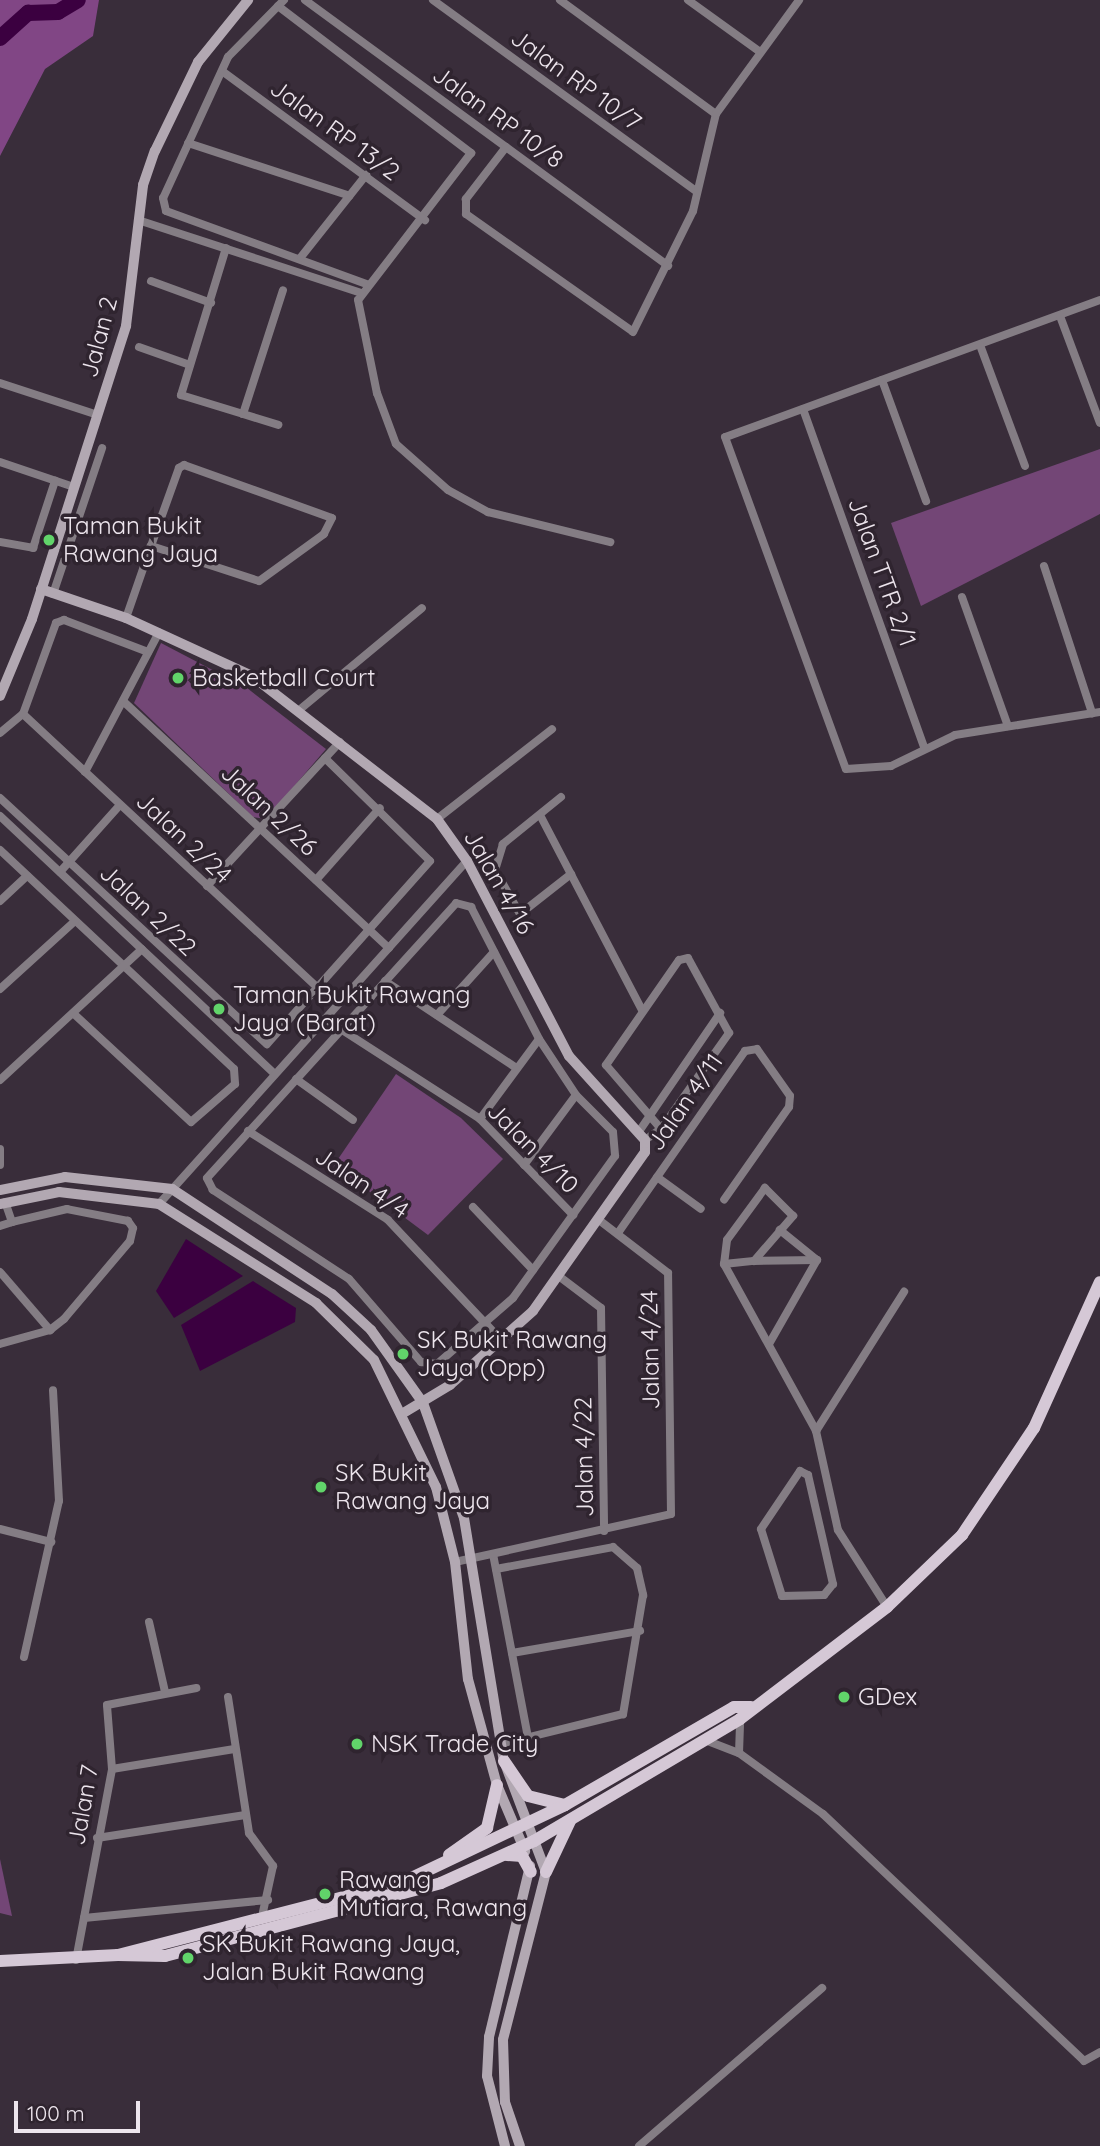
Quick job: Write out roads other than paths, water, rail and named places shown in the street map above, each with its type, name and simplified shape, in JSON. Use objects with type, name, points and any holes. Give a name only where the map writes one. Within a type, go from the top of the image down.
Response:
[{"type":"main road","points":[[118,1955],[165,1956],[411,1893],[528,1843],[740,1719],[751,1707],[887,1607],[993,1495],[1043,1410],[1100,1283]]},
{"type":"main road","points":[[0,1961],[76,1960],[118,1955],[403,1882],[565,1805],[734,1707],[751,1707]]},
{"type":"main road","points":[[504,1761],[528,1796],[565,1805]]},
{"type":"main road","points":[[403,1882],[487,1828],[497,1785]]},
{"type":"main road","points":[[546,1872],[575,1816]]},
{"type":"main road","points":[[502,1856],[518,1854],[531,1872]]},
{"type":"street","name":"Jalan 2","points":[[0,696],[41,589],[126,326],[138,219],[155,151],[198,62],[248,0]]},
{"type":"street","name":"Jalan RP 10/8","points":[[305,0],[668,266]]},
{"type":"street","name":"Jalan RP 10/7","points":[[433,0],[696,191]]},
{"type":"street","points":[[559,0],[716,114]]},
{"type":"street","points":[[688,0],[760,52]]},
{"type":"street","points":[[506,147],[464,211],[534,266],[634,332],[668,266],[696,191],[716,114],[799,0]]},
{"type":"street","points":[[368,284],[301,257],[166,211],[163,198],[222,71],[281,3],[471,153],[425,220],[361,293],[360,328],[396,444],[448,490],[488,512],[610,542]]},
{"type":"street","name":"Jalan RP 13/2","points":[[222,71],[425,220]]},
{"type":"street","points":[[188,143],[350,196]]},
{"type":"street","points":[[301,257],[366,176]]},
{"type":"street","points":[[138,219],[361,293]]},
{"type":"street","points":[[226,248],[181,395],[278,425]]},
{"type":"street","points":[[151,281],[211,303]]},
{"type":"street","points":[[243,414],[283,290]]},
{"type":"street","points":[[1044,566],[1096,712],[955,734],[891,766],[852,771],[841,764],[831,741],[725,438],[1100,300]]},
{"type":"street","points":[[1060,316],[1100,423]]},
{"type":"street","points":[[980,345],[1025,466]]},
{"type":"street","points":[[139,347],[190,365]]},
{"type":"street","points":[[883,380],[926,501]]},
{"type":"street","points":[[0,383],[98,415]]},
{"type":"street","name":"Jalan TTR 2/1","points":[[803,409],[925,748]]},
{"type":"street","points":[[53,594],[102,448]]},
{"type":"street","points":[[0,463],[74,487]]},
{"type":"street","points":[[126,618],[151,546],[179,468],[186,464],[332,518],[324,534],[259,582],[151,546]]},
{"type":"street","points":[[0,542],[33,548],[55,481]]},
{"type":"street","name":"Jalan 4/16","points":[[41,589],[126,618],[251,676],[340,742],[437,820],[467,861],[569,1056],[643,1135]]},
{"type":"street","points":[[962,597],[1008,726]]},
{"type":"street","points":[[298,711],[422,608]]},
{"type":"street","points":[[0,733],[23,714],[50,629],[64,620],[148,652]]},
{"type":"street","points":[[85,772],[159,632]]},
{"type":"street","name":"Jalan 2/26","points":[[123,701],[389,947]]},
{"type":"street","name":"Jalan 2/24","points":[[23,714],[320,990]]},
{"type":"street","points":[[437,820],[552,729]]},
{"type":"street","points":[[207,886],[340,742]]},
{"type":"street","points":[[320,990],[430,861],[380,808],[325,758]]},
{"type":"street","points":[[561,797],[498,852],[495,870],[514,911],[526,912],[571,874]]},
{"type":"street","name":"Jalan 2/22","points":[[0,798],[259,1041],[273,1043],[320,990]]},
{"type":"street","points":[[60,872],[120,805]]},
{"type":"street","points":[[316,880],[380,808]]},
{"type":"street","points":[[540,815],[642,1010]]},
{"type":"street","points":[[0,816],[275,1074]]},
{"type":"street","points":[[0,850],[234,1069],[235,1084],[191,1122],[74,1014]]},
{"type":"street","points":[[159,1204],[467,861]]},
{"type":"street","points":[[0,901],[27,876]]},
{"type":"street","points":[[456,903],[471,907],[494,952],[537,1035],[576,1095],[613,1132],[615,1156],[533,1270],[486,1323],[437,1364],[421,1362],[349,1279],[213,1190],[207,1178],[456,903]]},
{"type":"street","points":[[0,989],[75,921]]},
{"type":"street","points":[[0,1080],[142,949]]},
{"type":"street","points":[[437,1015],[494,952]]},
{"type":"street","points":[[643,1135],[661,1129],[729,1033],[693,963],[679,960],[642,1010],[606,1067],[661,1129]]},
{"type":"street","points":[[384,981],[515,1067]]},
{"type":"street","points":[[405,1412],[423,1403],[501,1340],[560,1277],[645,1152],[643,1135],[649,1117],[720,1013]]},
{"type":"street","name":"Jalan 4/10","points":[[325,1018],[480,1119],[573,1214]]},
{"type":"street","points":[[480,1119],[537,1035],[551,1022]]},
{"type":"street","name":"Jalan 4/11","points":[[618,1233],[745,1051],[757,1049],[790,1096],[789,1107],[724,1200]]},
{"type":"street","points":[[296,1079],[353,1119]]},
{"type":"street","points":[[524,1165],[576,1095]]},
{"type":"street","name":"Jalan 4/4","points":[[248,1131],[388,1220],[501,1340]]},
{"type":"street","points":[[0,1150],[0,1165]]},
{"type":"street","points":[[0,1190],[65,1177],[172,1189],[332,1294],[371,1330],[423,1403],[456,1486],[472,1559],[486,1663],[504,1761],[520,1828]]},
{"type":"street","points":[[657,1177],[701,1209]]},
{"type":"street","points":[[754,1261],[793,1216],[765,1188],[727,1240],[724,1265],[816,1431],[838,1530],[887,1607]]},
{"type":"street","points":[[12,1222],[3,1203],[59,1192],[159,1204],[316,1303],[374,1360],[405,1412],[436,1487],[455,1562],[471,1691],[497,1785],[546,1872],[503,2040],[505,2102],[520,2146]]},
{"type":"street","points":[[473,1207],[533,1270]]},
{"type":"street","points":[[0,1226],[67,1209],[132,1226],[130,1241],[50,1330],[0,1343]]},
{"type":"street","name":"Jalan 4/24","points":[[599,1220],[668,1273],[671,1514],[604,1531]]},
{"type":"street","points":[[780,1230],[817,1260]]},
{"type":"street","points":[[724,1265],[754,1261],[817,1260]]},
{"type":"street","points":[[769,1344],[817,1260]]},
{"type":"street","points":[[0,1272],[50,1330]]},
{"type":"street","name":"Jalan 4/22","points":[[560,1277],[601,1308],[604,1531]]},
{"type":"street","points":[[816,1431],[904,1292]]},
{"type":"street","points":[[24,1657],[60,1501],[53,1390]]},
{"type":"street","points":[[800,1471],[808,1475],[821,1535],[831,1591],[779,1595],[761,1529],[800,1471]]},
{"type":"street","points":[[0,1529],[51,1542]]},
{"type":"street","points":[[821,1535],[838,1530]]},
{"type":"street","points":[[455,1562],[604,1531]]},
{"type":"street","points":[[496,1569],[621,1550],[637,1568],[640,1632],[623,1714],[501,1744]]},
{"type":"street","points":[[493,1554],[527,1738]]},
{"type":"street","points":[[149,1622],[165,1692]]},
{"type":"street","points":[[512,1653],[640,1632]]},
{"type":"street","points":[[471,1691],[480,1686],[486,1663]]},
{"type":"street","name":"Jalan 7","points":[[76,1960],[112,1769],[107,1705],[196,1688]]},
{"type":"street","points":[[228,1697],[249,1833],[272,1862],[268,1900],[263,1912]]},
{"type":"street","points":[[738,1753],[740,1719]]},
{"type":"street","points":[[703,1740],[738,1753],[823,1814],[1084,2061],[1100,2052]]},
{"type":"street","points":[[112,1769],[234,1749]]},
{"type":"street","points":[[97,1838],[245,1815]]},
{"type":"street","points":[[505,2146],[487,2076],[496,2007],[531,1872],[528,1843]]},
{"type":"street","points":[[84,1918],[268,1900]]},
{"type":"street","points":[[639,2146],[822,1988]]},
{"type":"street","points":[[496,2007],[510,2010]]},
{"type":"waterway","points":[[0,38],[28,13],[58,12],[78,0]]},
{"type":"place","name":"Taman Bukit Rawang Jaya","points":[[49,540]]},
{"type":"place","name":"Basketball Court","points":[[178,678]]},
{"type":"place","name":"Taman Bukit Rawang Jaya (Barat)","points":[[219,1009]]},
{"type":"place","name":"SK Bukit Rawang Jaya (Opp)","points":[[403,1354]]},
{"type":"place","name":"SK Bukit Rawang Jaya","points":[[321,1487]]},
{"type":"place","name":"GDex","points":[[844,1697]]},
{"type":"place","name":"NSK Trade City","points":[[357,1744]]},
{"type":"place","name":"Rawang Mutiara, Rawang","points":[[325,1894]]},
{"type":"place","name":"SK Bukit Rawang Jaya, Jalan Bukit Rawang","points":[[188,1958]]}]
